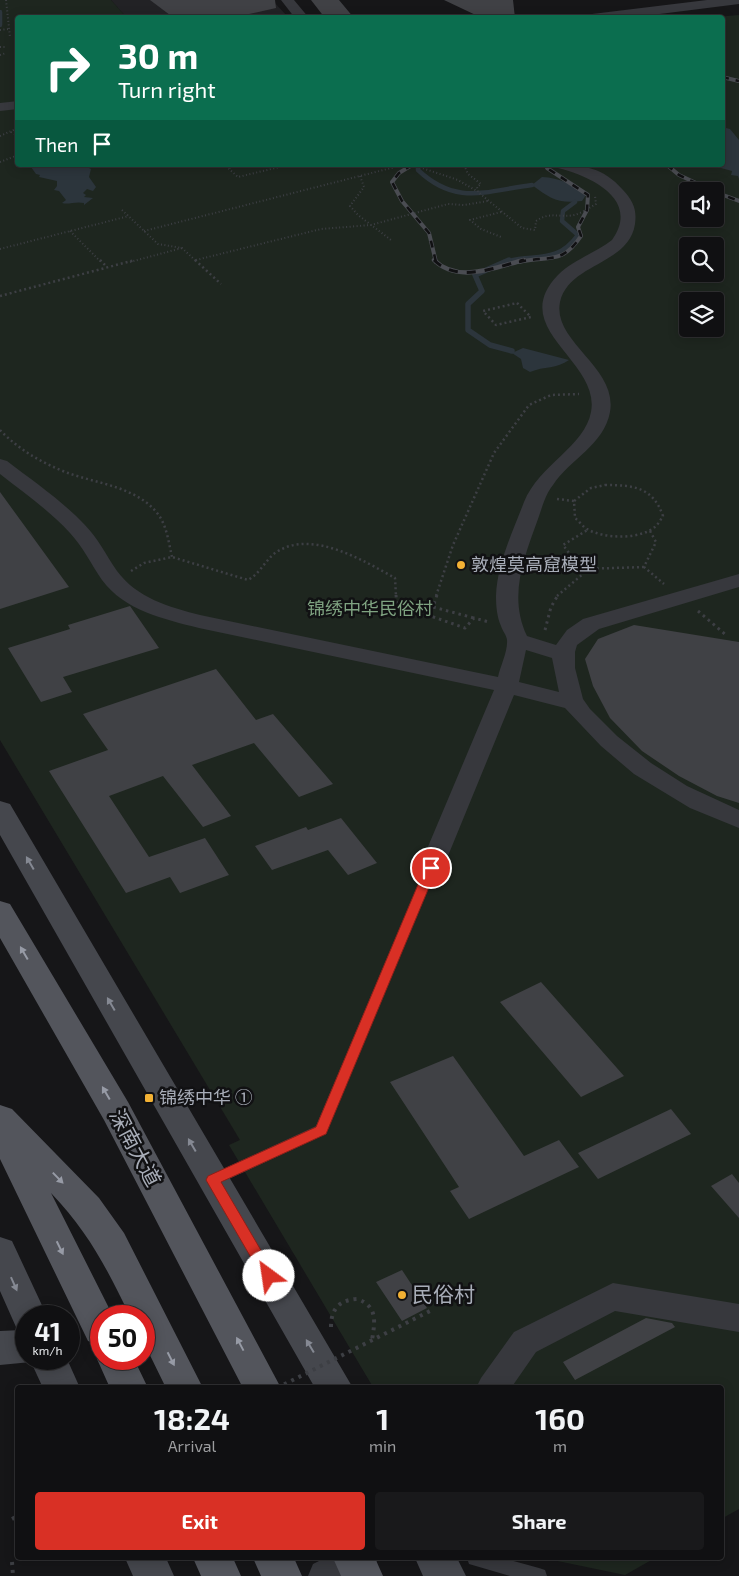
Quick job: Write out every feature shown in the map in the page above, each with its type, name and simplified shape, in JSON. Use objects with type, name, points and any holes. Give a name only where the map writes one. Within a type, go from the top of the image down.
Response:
[{"type":"main road","points":[[0,811],[212,1180],[333,1385]]},
{"type":"main road","name":"深南大道","points":[[0,912],[116,1111],[261,1385]]},
{"type":"main road","points":[[0,1118],[87,1208],[107,1237],[183,1385]]},
{"type":"main road","points":[[0,1125],[90,1308]]},
{"type":"main road","points":[[0,1252],[24,1305]]},
{"type":"main road","points":[[0,1348],[15,1346]]},
{"type":"main road","points":[[53,1370],[61,1385]]},
{"type":"main road","points":[[121,1370],[128,1385]]},
{"type":"main road","points":[[146,1560],[154,1576]]},
{"type":"main road","points":[[214,1560],[221,1576]]},
{"type":"main road","points":[[274,1560],[282,1576]]},
{"type":"main road","points":[[437,1560],[446,1576]]},
{"type":"street","points":[[287,0],[300,15]]},
{"type":"street","points":[[616,15],[739,0]]},
{"type":"street","points":[[0,108],[15,106]]},
{"type":"street","points":[[431,868],[507,685],[520,638],[506,599],[509,572],[537,496],[556,470],[589,439],[602,410],[602,393],[595,378],[553,319],[551,304],[560,284],[571,272],[621,242],[629,225],[627,205],[611,185],[597,176],[569,167]]},
{"type":"street","points":[[0,465],[47,501],[78,529],[115,581],[138,600],[163,611],[199,621],[507,685],[573,703]]},
{"type":"street","points":[[739,580],[591,624],[571,636],[562,654],[563,666],[573,703],[614,747],[656,780],[712,809],[739,820]]},
{"type":"street","points":[[520,638],[562,654]]},
{"type":"street","points":[[494,1385],[525,1342],[612,1297],[739,1318]]},
{"type":"lane","points":[[212,1180],[321,1130],[431,868]]},
{"type":"lane","points":[[482,1560],[539,1576]]},
{"type":"path","points":[[6,0],[10,37]]},
{"type":"path","points":[[0,30],[9,29]]},
{"type":"path","points":[[0,47],[7,46]]},
{"type":"path","points":[[0,55],[6,53]]},
{"type":"path","points":[[0,136],[15,130]]},
{"type":"path","points":[[11,132],[15,134]]},
{"type":"path","points":[[0,162],[15,156]]},
{"type":"path","points":[[232,167],[228,168],[238,177],[280,167]]},
{"type":"path","points":[[144,231],[395,167]]},
{"type":"path","points":[[422,167],[458,180],[479,192],[522,228],[530,230],[535,230],[536,221],[543,214],[551,212],[566,215],[575,214],[596,204],[595,194],[588,187],[611,185]]},
{"type":"path","points":[[465,167],[468,174],[481,184],[477,187],[479,192]]},
{"type":"path","points":[[360,176],[364,187],[350,206],[391,240]]},
{"type":"path","points":[[196,260],[321,229],[371,225],[448,204],[464,205],[488,201]]},
{"type":"path","points":[[122,210],[158,244],[182,248],[220,284]]},
{"type":"path","points":[[501,212],[470,220],[481,229],[502,238]]},
{"type":"path","points":[[0,249],[129,216]]},
{"type":"path","points":[[70,231],[108,268]]},
{"type":"path","points":[[0,296],[182,248]]},
{"type":"path","points":[[517,303],[531,317],[496,324],[483,311],[517,303]]},
{"type":"path","points":[[590,529],[563,545],[564,552],[582,569],[583,574],[578,582],[557,596],[552,602],[545,630],[520,638],[474,618],[433,607],[453,545],[494,453],[529,405],[551,395],[602,393]]},
{"type":"path","points":[[0,430],[8,439],[46,464],[89,480],[123,489],[146,502],[159,516],[166,532],[172,557]]},
{"type":"path","points":[[620,485],[634,488],[657,500],[662,508],[663,516],[659,525],[638,535],[608,536],[590,529],[575,517],[572,509],[574,500],[592,488],[620,485]]},
{"type":"path","points":[[115,581],[144,563],[172,557],[248,580],[255,577],[264,561],[282,548],[309,545],[338,550],[395,578],[397,607],[406,615],[419,612],[465,628],[474,618]]},
{"type":"path","points":[[582,569],[644,567]]},
{"type":"path","points":[[334,1331],[330,1321],[334,1308],[343,1300],[356,1299],[368,1304],[374,1314],[372,1340]]},
{"type":"path","points":[[283,1385],[430,1311]]},
{"type":"path","points":[[12,1562],[13,1576]]},
{"type":"shaded area","points":[[111,0],[272,0],[286,15],[124,15]]},
{"type":"shaded area","points":[[726,128],[730,129],[739,140],[739,179],[738,176],[731,175],[732,171],[720,167],[725,167]]},
{"type":"shaded area","points":[[31,167],[87,167],[91,169],[89,177],[96,187],[93,191],[87,189],[83,193],[86,195],[84,197],[93,198],[84,205],[84,203],[62,203],[66,200],[59,191],[54,190],[57,186],[57,181],[39,177],[40,175],[36,174]]},
{"type":"shaded area","points":[[542,177],[566,182],[586,195],[582,201],[567,202],[555,199],[532,185]]},
{"type":"shaded area","points":[[523,348],[569,360],[560,365],[530,372],[523,368],[521,359],[512,353]]},
{"type":"green space","name":"锦绣中华民俗村","points":[[0,0],[111,0],[124,15],[15,15],[15,167],[725,167],[725,16],[739,15],[739,1509],[724,1517],[724,1385],[372,1385],[229,1145],[240,1140],[0,740]]},
{"type":"green space","points":[[553,1560],[651,1560],[625,1575]]},
{"type":"building","points":[[150,0],[275,0],[276,8],[244,15],[170,15]]},
{"type":"building","points":[[311,0],[339,0],[352,15],[323,15]]},
{"type":"building","points":[[444,0],[513,0],[515,15],[476,15]]},
{"type":"building","points":[[0,492],[69,587],[0,609]]},
{"type":"building","points":[[130,606],[159,648],[63,677],[72,692],[41,702],[8,648],[70,629],[68,625]]},
{"type":"building","points":[[634,625],[739,642],[739,803],[717,796],[679,776],[642,751],[610,718],[593,686],[585,659],[598,639]]},
{"type":"building","points":[[216,669],[256,720],[273,714],[333,784],[299,797],[254,743],[192,765],[231,816],[203,827],[163,776],[109,796],[149,857],[205,838],[229,875],[180,893],[170,877],[126,893],[49,771],[108,750],[83,714]]},
{"type":"building","points":[[341,818],[377,863],[348,875],[328,850],[272,870],[255,846],[306,827],[308,830]]},
{"type":"building","points":[[541,982],[624,1076],[581,1097],[500,1002]]},
{"type":"building","points":[[453,1056],[524,1156],[559,1140],[579,1167],[469,1219],[450,1191],[459,1187],[390,1082]]},
{"type":"building","points":[[671,1109],[691,1134],[598,1179],[578,1153]]},
{"type":"building","points":[[732,1174],[739,1183],[739,1218],[711,1186]]},
{"type":"building","name":"民俗村","points":[[402,1270],[427,1308],[402,1321],[376,1282]]},
{"type":"building","points":[[646,1318],[672,1323],[675,1327],[575,1380],[563,1362]]},
{"type":"waterway","points":[[0,12],[0,25]]},
{"type":"waterway","points":[[418,167],[418,170],[432,181],[445,188],[459,192],[486,192],[532,185]]},
{"type":"waterway","points":[[505,262],[544,256],[562,251],[578,235],[562,221],[563,211],[575,202]]},
{"type":"waterway","points":[[505,262],[509,260]]},
{"type":"waterway","points":[[505,262],[475,275],[482,291],[468,304],[468,330],[490,345],[512,351]]},
{"type":"railway","points":[[725,78],[739,81]]},
{"type":"railway","points":[[409,167],[399,173],[392,182],[402,201],[429,233],[436,261]]},
{"type":"railway","points":[[519,262],[560,256],[567,252],[581,236],[578,227],[587,210],[588,195],[547,167]]},
{"type":"railway","points":[[669,167],[679,175],[694,182]]},
{"type":"railway","points":[[724,195],[739,201]]},
{"type":"railway","points":[[436,261],[454,271],[478,272],[524,260]]},
{"type":"place","name":"敦煌莫高窟模型","points":[[461,565]]},
{"type":"place","name":"锦绣中华 ①","points":[[149,1098]]},
{"type":"place","name":"民俗村","points":[[402,1295]]},
{"type":"route","points":[[269,1276],[212,1180],[321,1130],[431,868]]}]
